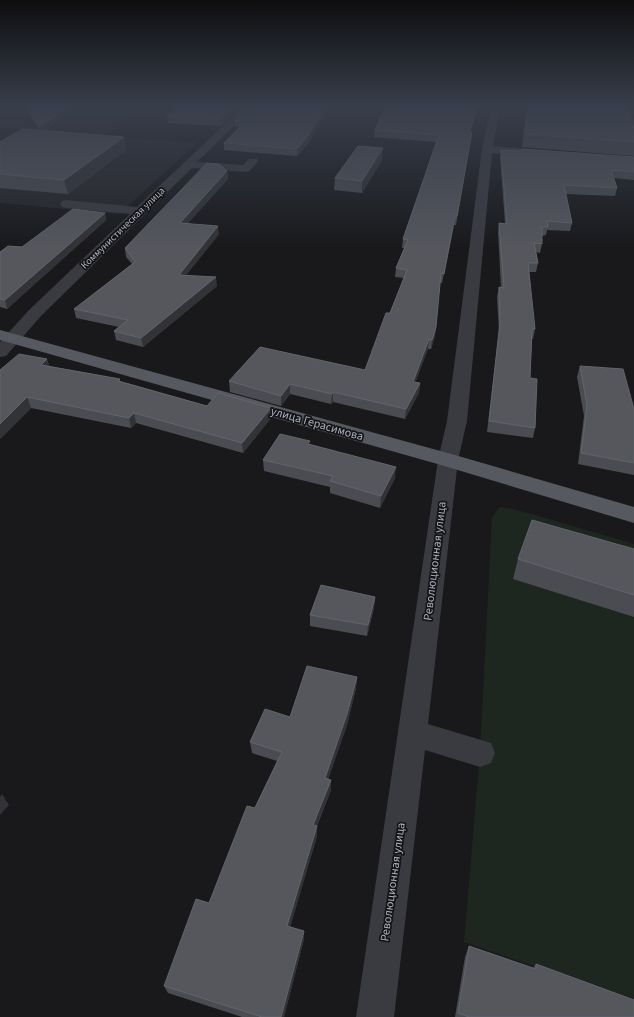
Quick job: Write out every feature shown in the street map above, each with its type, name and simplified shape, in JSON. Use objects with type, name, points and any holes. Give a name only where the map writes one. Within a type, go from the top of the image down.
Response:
[{"type":"main road","name":"улица Герасимова","points":[[6,337],[448,460],[634,514]]},
{"type":"street","name":"Коммунистическая улица","points":[[0,352],[6,337],[35,313],[199,153]]},
{"type":"street","name":"Революционная улица","points":[[375,1017],[448,460],[457,421],[487,153]]},
{"type":"street","points":[[549,153],[557,154]]},
{"type":"street","points":[[188,164],[246,169],[254,161]]},
{"type":"street","points":[[66,204],[140,211]]},
{"type":"street","points":[[413,733],[480,753]]},
{"type":"shaded area","points":[[0,153],[186,153],[119,214],[0,203]]},
{"type":"shaded area","points":[[500,507],[514,509],[634,544],[634,1001],[464,942],[480,753],[492,517]]},
{"type":"building","points":[[0,153],[101,153],[64,180],[0,174]]},
{"type":"building","points":[[353,153],[380,153],[362,181],[335,178]]},
{"type":"building","points":[[433,153],[468,153],[457,216],[455,216],[444,274],[441,273],[436,327],[432,340],[429,339],[413,382],[420,383],[406,409],[333,392],[332,394],[290,384],[281,396],[229,381],[260,347],[365,370],[386,313],[390,313],[407,270],[396,268],[408,240],[403,239]]},
{"type":"building","points":[[501,153],[584,153],[634,157],[634,172],[611,170],[617,188],[564,185],[572,223],[547,221],[548,227],[542,227],[542,244],[534,243],[538,263],[528,263],[535,329],[532,329],[530,378],[537,379],[535,428],[489,421],[500,322],[499,287],[504,288],[499,223],[507,224]]},
{"type":"building","points":[[207,163],[219,164],[227,171],[180,223],[218,226],[179,275],[216,277],[141,338],[114,331],[128,320],[74,309],[135,262],[125,248]]},
{"type":"building","points":[[73,209],[105,213],[5,300],[0,299],[0,252],[8,246],[22,247]]},
{"type":"building","points":[[19,354],[47,359],[41,365],[120,379],[118,381],[207,406],[218,393],[271,408],[242,443],[134,413],[129,418],[27,397],[0,424],[0,370]]},
{"type":"building","points":[[580,366],[623,369],[634,409],[634,463],[581,453],[587,405]]},
{"type":"building","points":[[280,434],[310,441],[308,444],[396,467],[381,496],[330,481],[333,476],[263,460]]},
{"type":"building","points":[[532,520],[634,549],[634,595],[518,559]]},
{"type":"building","points":[[321,585],[375,597],[368,625],[310,615]]},
{"type":"building","points":[[307,666],[357,677],[347,714],[325,778],[331,780],[313,825],[317,826],[287,926],[304,931],[281,1017],[262,1017],[164,986],[196,899],[209,903],[247,806],[255,808],[282,752],[250,742],[265,709],[290,717]]},
{"type":"building","points":[[469,946],[536,969],[536,964],[634,1000],[634,1017],[469,1017],[458,1013]]}]
